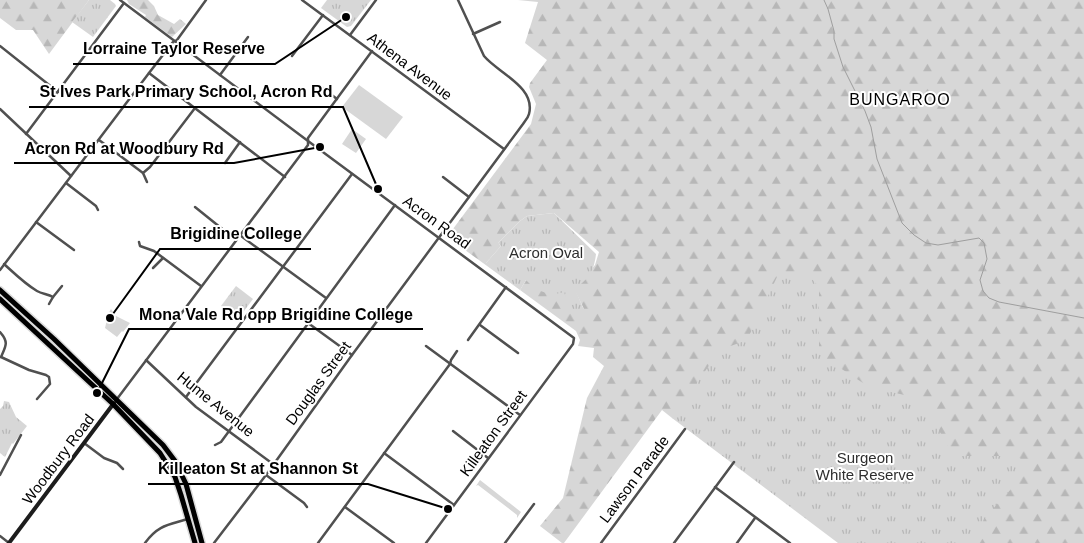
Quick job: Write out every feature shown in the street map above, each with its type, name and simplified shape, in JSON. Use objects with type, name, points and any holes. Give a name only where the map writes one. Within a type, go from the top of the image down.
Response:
[{"type":"highway","points":[[0,290],[29,315],[158,439],[175,461],[186,484],[202,543]]},
{"type":"highway","points":[[0,299],[113,404],[160,453],[175,477],[195,543]]},
{"type":"street","name":"Acron Road","points":[[120,0],[308,142],[572,336]]},
{"type":"street","points":[[0,270],[206,0]]},
{"type":"street","name":"Athena Avenue","points":[[302,0],[505,149]]},
{"type":"street","points":[[350,35],[376,0]]},
{"type":"street","points":[[458,0],[474,34],[500,22]]},
{"type":"street","points":[[26,134],[124,3]]},
{"type":"street","points":[[292,56],[323,15]]},
{"type":"street","name":"Douglas Street","points":[[214,543],[266,475],[529,115],[530,105],[528,96],[522,88],[490,63],[484,56],[474,34]]},
{"type":"street","points":[[220,75],[248,37]]},
{"type":"street","points":[[0,46],[58,92]]},
{"type":"street","name":"Woodbury Road","points":[[10,543],[201,286],[285,177],[308,145],[308,138],[372,51]]},
{"type":"street","points":[[149,73],[285,177]]},
{"type":"street","points":[[320,86],[336,99]]},
{"type":"street","points":[[143,173],[195,108]]},
{"type":"street","points":[[0,109],[71,176]]},
{"type":"street","points":[[99,140],[143,173],[147,182]]},
{"type":"street","points":[[225,163],[240,142]]},
{"type":"street","points":[[186,398],[352,174]]},
{"type":"street","points":[[443,178],[469,197]]},
{"type":"street","points":[[66,183],[96,206],[98,210]]},
{"type":"street","points":[[215,445],[221,442],[395,205]]},
{"type":"street","points":[[195,207],[236,240]]},
{"type":"street","points":[[36,222],[74,250]]},
{"type":"street","points":[[240,235],[326,298]]},
{"type":"street","points":[[139,242],[140,246],[154,251],[201,286]]},
{"type":"street","points":[[153,268],[163,258]]},
{"type":"street","points":[[4,264],[16,276],[39,293],[48,294],[53,297]]},
{"type":"street","points":[[49,304],[62,286]]},
{"type":"street","points":[[468,340],[506,287]]},
{"type":"street","points":[[308,323],[352,355]]},
{"type":"street","points":[[480,324],[518,353]]},
{"type":"street","points":[[0,332],[6,342],[1,357],[49,377],[50,384],[37,399]]},
{"type":"street","name":"Killeaton Street","points":[[426,543],[573,344],[572,336]]},
{"type":"street","points":[[426,346],[520,416]]},
{"type":"street","points":[[318,543],[450,364],[457,351]]},
{"type":"street","name":"Hume Avenue","points":[[146,360],[196,407],[273,464]]},
{"type":"street","name":"Lawson Parade","points":[[601,543],[685,429]]},
{"type":"street","points":[[453,431],[488,458]]},
{"type":"street","points":[[0,475],[21,435]]},
{"type":"street","points":[[84,443],[104,458],[117,463],[123,469]]},
{"type":"street","points":[[384,453],[454,504]]},
{"type":"street","points":[[674,543],[734,462]]},
{"type":"street","points":[[266,475],[304,503],[306,507]]},
{"type":"street","points":[[715,488],[790,543]]},
{"type":"street","points":[[505,543],[534,504]]},
{"type":"street","points":[[345,507],[394,543]]},
{"type":"street","points":[[737,543],[755,518]]},
{"type":"street","points":[[145,543],[151,534],[158,529],[188,519]]},
{"type":"street","points":[[0,536],[10,543]]},
{"type":"green space","points":[[0,0],[89,0],[49,54],[33,30],[16,30],[0,18]]},
{"type":"green space","points":[[89,0],[110,0],[116,6],[93,37],[72,22]]},
{"type":"green space","points":[[127,0],[148,0],[154,6],[158,15],[174,24],[180,19],[186,24],[172,37],[145,17],[146,15],[129,4]]},
{"type":"green space","points":[[327,0],[371,0],[351,26],[347,27],[321,8]]},
{"type":"green space","points":[[518,0],[1084,0],[1084,543],[896,543],[709,433],[672,418],[662,410],[564,543],[540,526],[563,498],[587,398],[604,366],[593,357],[594,348],[578,346],[580,340],[576,331],[520,290],[526,280],[564,292],[584,309],[574,289],[595,265],[599,252],[554,213],[527,216],[520,221],[498,243],[501,246],[486,263],[483,263],[447,237],[531,124],[536,104],[529,87],[530,83],[547,60],[525,43],[538,2]]},
{"type":"green space","points":[[359,85],[403,117],[386,139],[342,107]]},
{"type":"green space","points":[[352,129],[366,139],[356,153],[342,144]]},
{"type":"green space","name":"Acron Oval","points":[[554,213],[596,254],[594,266],[590,274],[575,289],[584,310],[572,315],[564,292],[553,294],[543,292],[526,280],[520,290],[483,263],[486,263],[501,246],[498,243],[527,216]]},
{"type":"green space","name":"Surgeon White Reserve","points":[[806,272],[819,287],[819,354],[869,387],[922,399],[953,456],[1017,456],[1031,467],[992,510],[967,543],[838,543],[672,418],[720,350],[747,340],[777,277]]},
{"type":"green space","points":[[236,286],[253,299],[238,319],[221,306]]},
{"type":"green space","points":[[111,309],[113,312],[110,316],[112,319],[116,316],[130,323],[117,337],[105,328]]},
{"type":"green space","points":[[4,401],[9,402],[16,417],[27,426],[12,443],[5,457],[0,453],[0,409]]},
{"type":"green space","points":[[480,480],[521,512],[517,518],[517,515],[478,485],[476,486]]},
{"type":"waterway","points":[[824,0],[843,67],[865,111],[871,127],[877,159],[902,223],[914,235],[926,243],[938,245],[979,238],[984,243],[987,259],[980,280],[983,291],[989,298],[999,302],[1084,318]]},
{"type":"place","name":"Lorraine Taylor Reserve","points":[[346,17]]},
{"type":"place","name":"Acron Rd at Woodbury Rd","points":[[320,147]]},
{"type":"place","name":"St Ives Park Primary School, Acron Rd","points":[[378,189]]},
{"type":"place","name":"Brigidine College","points":[[110,318]]},
{"type":"place","name":"Mona Vale Rd opp Brigidine College","points":[[97,393]]},
{"type":"place","name":"Killeaton St at Shannon St","points":[[448,509]]},
{"type":"district","name":"BUNGAROO","points":[[900,99]]}]
